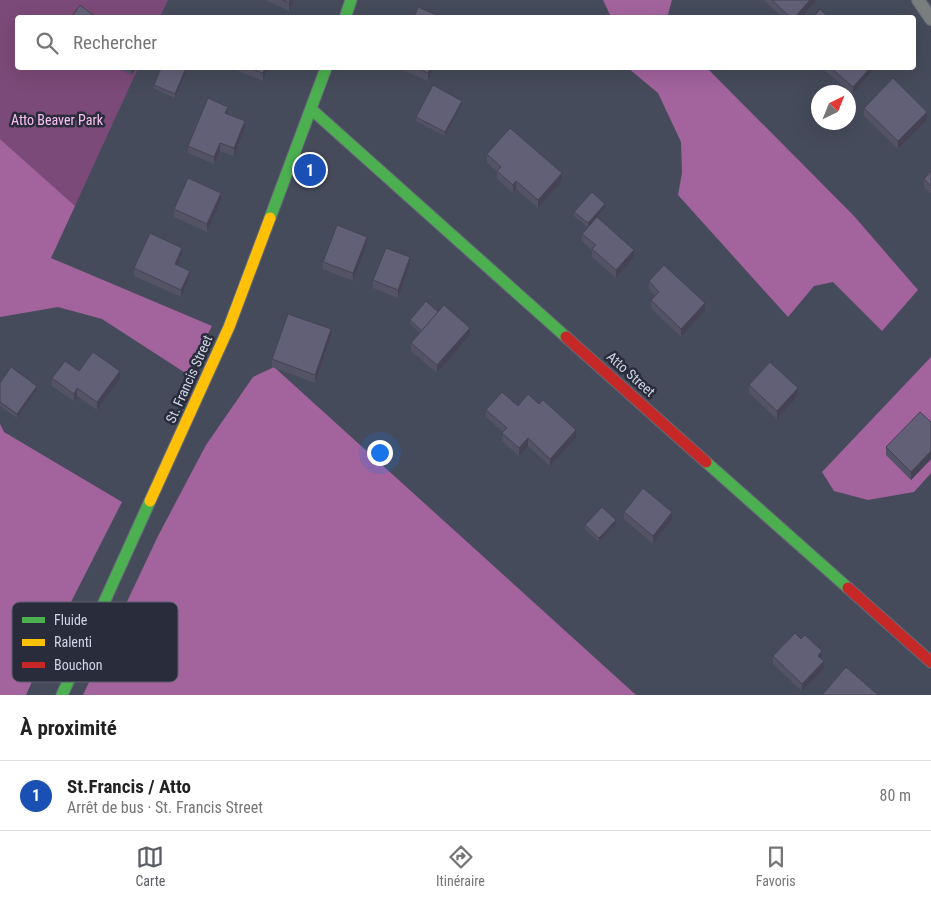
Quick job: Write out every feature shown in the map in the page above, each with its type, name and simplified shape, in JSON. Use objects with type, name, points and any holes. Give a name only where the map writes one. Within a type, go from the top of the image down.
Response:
[{"type":"street","points":[[345,15],[351,0]]},
{"type":"street","points":[[918,0],[931,19]]},
{"type":"street","name":"St. Francis Street","points":[[104,602],[229,327],[325,70]]},
{"type":"street","name":"Atto Street","points":[[311,108],[931,662]]},
{"type":"street","name":"St. Francis Street","points":[[62,695],[68,682]]},
{"type":"green space","name":"Atto Beaver Park","points":[[0,0],[168,0],[161,15],[15,15],[15,70],[137,70],[75,206],[0,139]]},
{"type":"shaded area","points":[[603,0],[672,0],[668,15],[610,15]]},
{"type":"shaded area","points":[[630,70],[709,70],[854,216],[918,290],[882,331],[833,282],[814,286],[788,317],[678,195],[682,173],[681,142],[658,93]]},
{"type":"shaded area","points":[[0,139],[75,206],[51,258],[212,326],[187,374],[102,319],[58,307],[0,317]]},
{"type":"shaded area","points":[[931,357],[931,473],[914,492],[868,500],[834,491],[822,472]]},
{"type":"shaded area","points":[[274,367],[636,695],[83,695],[89,682],[178,682],[178,602],[127,602],[158,536],[206,445],[253,377]]},
{"type":"shaded area","points":[[0,424],[4,432],[122,502],[71,602],[12,602],[12,682],[32,682],[26,695],[0,695]]},
{"type":"building","points":[[772,0],[810,0],[797,15],[788,15]]},
{"type":"building","points":[[80,5],[93,15],[73,15]]},
{"type":"building","points":[[418,7],[437,15],[415,15]]},
{"type":"building","points":[[820,9],[826,15],[815,15]]},
{"type":"building","points":[[160,70],[185,70],[175,94],[154,85]]},
{"type":"building","points":[[833,70],[868,70],[855,85],[851,85]]},
{"type":"building","points":[[893,78],[927,112],[898,141],[864,108]]},
{"type":"building","points":[[433,85],[462,101],[445,132],[416,117]]},
{"type":"building","points":[[208,98],[228,107],[225,113],[245,121],[234,148],[220,143],[214,157],[188,146]]},
{"type":"building","points":[[510,128],[562,173],[538,200],[516,181],[513,185],[497,171],[501,167],[487,154]]},
{"type":"building","points":[[931,171],[931,186],[924,179]]},
{"type":"building","points":[[188,178],[221,193],[207,224],[174,209]]},
{"type":"building","points":[[592,192],[605,204],[588,223],[574,212]]},
{"type":"building","points":[[597,217],[634,250],[616,270],[592,249],[596,245],[582,234]]},
{"type":"building","points":[[337,225],[367,237],[353,273],[323,262]]},
{"type":"building","points":[[150,233],[182,248],[175,264],[190,271],[181,290],[134,268]]},
{"type":"building","points":[[386,248],[410,257],[398,290],[373,280]]},
{"type":"building","points":[[664,265],[705,303],[681,329],[651,300],[659,292],[649,281]]},
{"type":"building","points":[[426,301],[438,312],[422,331],[410,320]]},
{"type":"building","points":[[444,305],[470,328],[437,365],[411,343]]},
{"type":"building","points":[[288,314],[331,329],[315,375],[272,359]]},
{"type":"building","points":[[93,352],[120,371],[97,402],[77,388],[74,394],[52,378],[65,361],[79,371]]},
{"type":"building","points":[[770,362],[798,388],[777,411],[749,385]]},
{"type":"building","points":[[11,367],[37,386],[17,414],[0,402],[0,383]]},
{"type":"building","points":[[502,392],[518,406],[528,394],[539,404],[543,400],[576,430],[550,459],[528,438],[519,448],[502,433],[507,428],[486,410]]},
{"type":"building","points":[[920,412],[931,422],[931,451],[911,472],[886,447]]},
{"type":"building","points":[[643,488],[672,512],[653,536],[624,512]]},
{"type":"building","points":[[602,507],[616,520],[599,538],[585,525]]},
{"type":"building","points":[[795,633],[801,639],[805,635],[822,651],[818,656],[824,661],[802,684],[773,656]]},
{"type":"building","points":[[846,667],[878,695],[822,695]]},
{"type":"traffic: fast","points":[[346,15],[351,0]]},
{"type":"traffic: fast","points":[[270,218],[325,70]]},
{"type":"traffic: fast","points":[[311,109],[566,337]]},
{"type":"traffic: fast","points":[[706,462],[848,588]]},
{"type":"traffic: fast","points":[[104,602],[150,501]]},
{"type":"traffic: fast","points":[[62,695],[68,682]]},
{"type":"traffic: slow","points":[[150,501],[229,327],[270,218]]},
{"type":"traffic: jam","points":[[566,337],[706,462]]},
{"type":"traffic: jam","points":[[848,588],[931,662]]},
{"type":"place","name":"St.Francis / Atto","points":[[310,170]]}]
